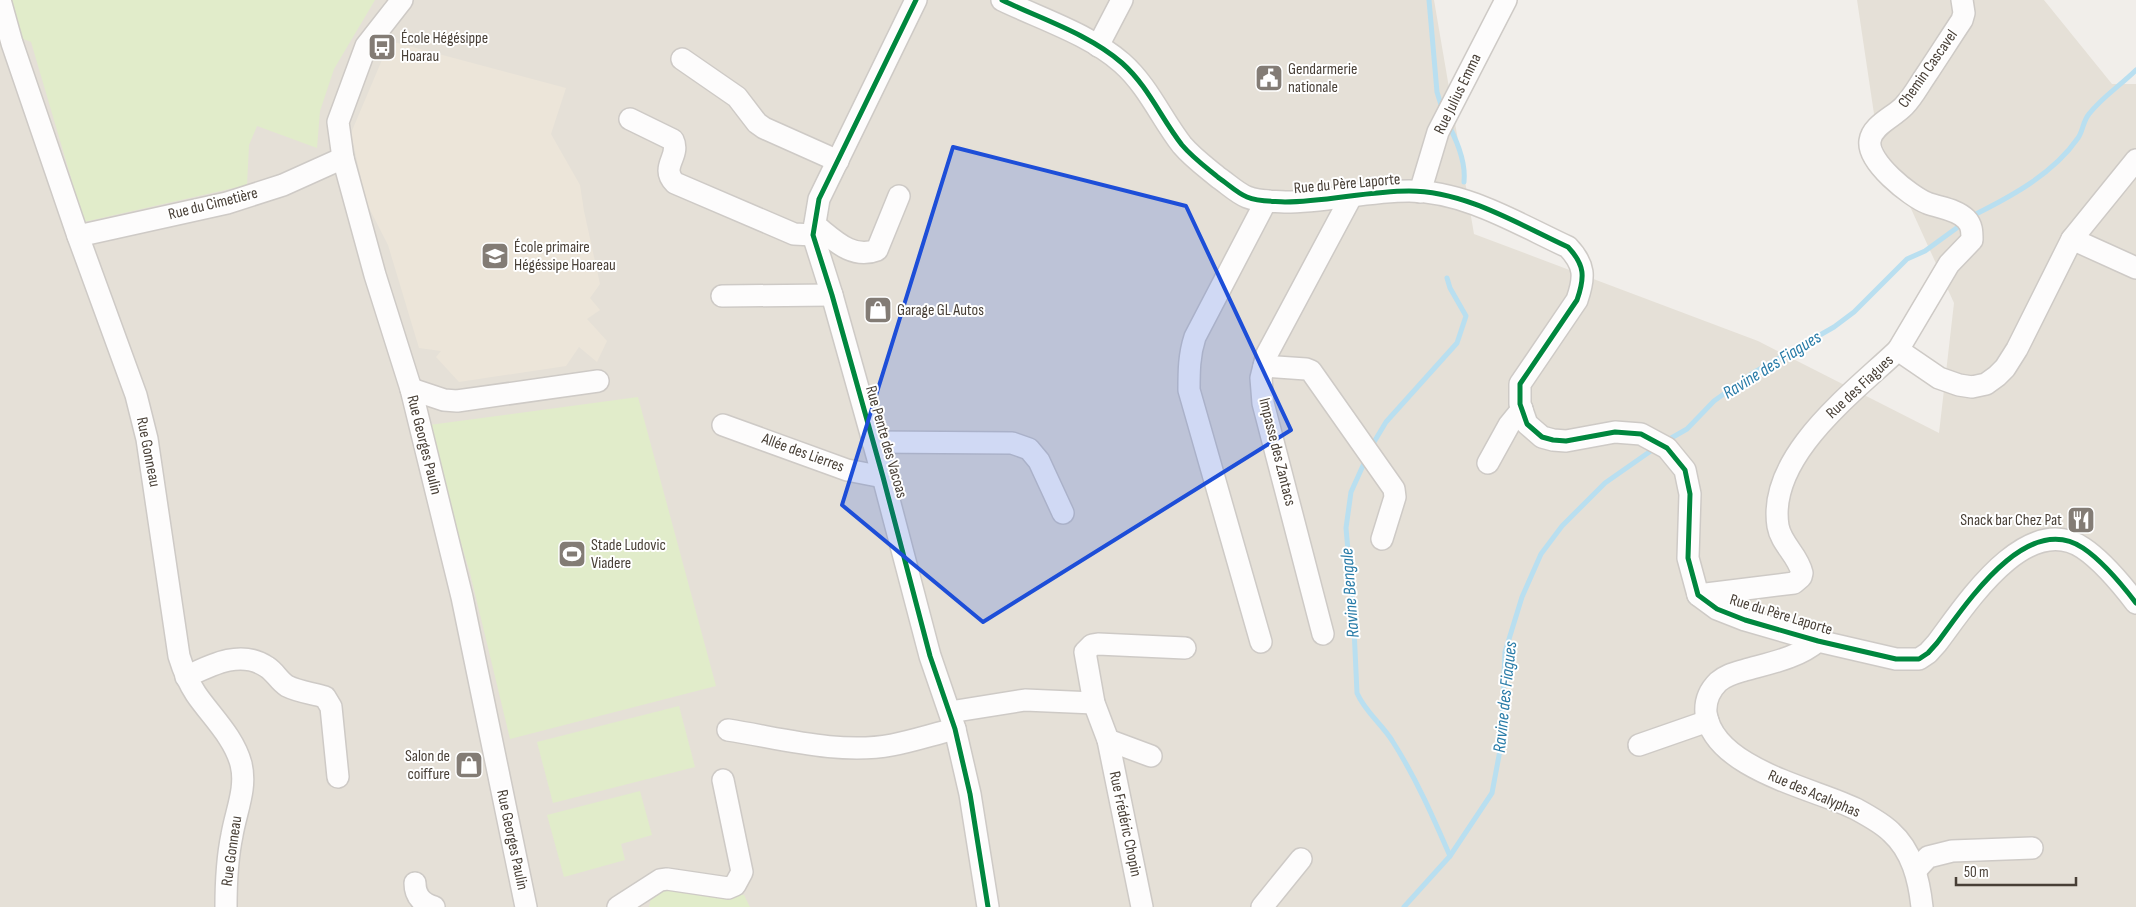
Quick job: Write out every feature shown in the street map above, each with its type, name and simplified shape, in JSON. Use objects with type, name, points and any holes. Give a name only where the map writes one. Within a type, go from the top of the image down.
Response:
[{"type":"street","name":"Rue Gonneau","points":[[0,0],[12,43],[78,236],[136,395],[147,439],[179,656],[186,677],[228,736],[236,750],[241,765],[241,798],[228,859],[226,907]]},
{"type":"street","name":"Rue Georges Paulin","points":[[402,0],[366,46],[338,122],[343,158],[375,275],[411,389],[462,596],[526,907]]},
{"type":"street","name":"Rue Pente des Vacoas","points":[[916,0],[819,199],[814,230],[883,477],[930,656],[952,720],[970,794],[988,907]]},
{"type":"street","name":"Rue du Père Laporte","points":[[1002,0],[1098,46],[1122,63],[1144,86],[1183,145],[1204,166],[1247,197],[1266,201],[1302,202],[1379,192],[1420,192],[1444,195],[1477,205],[1568,247],[1579,259],[1582,272],[1582,286],[1577,300],[1520,384],[1522,409],[1527,424],[1542,437],[1553,440],[1566,441],[1615,432],[1640,434],[1667,448],[1685,470],[1690,494],[1688,558],[1698,595],[1717,609],[1745,620],[1818,641],[1896,659],[1919,659],[1937,643],[1983,583],[2020,551],[2033,544],[2048,540],[2068,541],[2083,548],[2122,585],[2136,603]]},
{"type":"street","points":[[1098,46],[1122,0]]},
{"type":"street","name":"Rue Julius Emma","points":[[1420,192],[1438,132],[1506,0]]},
{"type":"street","name":"Chemin Cascavel","points":[[1898,350],[1949,264],[1972,240],[1973,230],[1967,220],[1958,213],[1927,203],[1911,195],[1896,183],[1875,159],[1870,148],[1870,141],[1872,135],[1882,123],[1896,113],[1912,96],[1962,20],[1966,4]]},
{"type":"street","points":[[682,59],[737,97],[757,123],[764,128],[838,161]]},
{"type":"street","points":[[630,119],[673,140],[675,147],[668,169],[676,183],[794,234],[814,230],[848,250],[859,253],[877,250],[899,196]]},
{"type":"street","name":"Rue du Cimetière","points":[[78,236],[226,203],[283,185],[343,158]]},
{"type":"street","name":"Rue des Fiagues","points":[[1698,595],[1794,584],[1799,580],[1801,568],[1797,559],[1781,538],[1777,514],[1780,492],[1802,445],[1815,430],[1898,350],[1939,378],[1959,385],[1972,387],[1986,384],[2005,368],[2017,349],[2072,239],[2136,160]]},
{"type":"street","name":"Impasse des Zantacs","points":[[1323,634],[1263,403],[1261,378],[1266,354],[1351,197]]},
{"type":"street","points":[[1261,642],[1189,390],[1189,370],[1190,352],[1195,338],[1266,201]]},
{"type":"street","points":[[2072,239],[2136,268]]},
{"type":"street","points":[[722,296],[832,295]]},
{"type":"street","points":[[1264,366],[1306,369],[1315,374],[1394,488],[1395,496],[1382,539]]},
{"type":"street","points":[[411,389],[444,400],[457,401],[598,381]]},
{"type":"street","points":[[1488,463],[1509,425],[1522,409]]},
{"type":"street","name":"Allée des Lierres","points":[[723,425],[847,470],[883,477]]},
{"type":"street","points":[[873,442],[1012,443],[1029,449],[1040,461],[1063,513]]},
{"type":"street","points":[[1639,745],[1708,721],[1706,707],[1708,694],[1728,675],[1796,654],[1818,641]]},
{"type":"street","name":"Rue Frédéric Chopin","points":[[1142,907],[1108,740],[1094,703],[1085,652],[1092,645],[1185,648]]},
{"type":"street","points":[[186,677],[230,659],[246,659],[256,661],[269,668],[285,684],[293,688],[325,697],[331,707],[338,777]]},
{"type":"street","points":[[728,730],[824,745],[858,747],[891,745],[952,720],[1025,700],[1094,703]]},
{"type":"street","name":"Rue des Acalyphas","points":[[1708,721],[1724,747],[1762,771],[1857,809],[1891,831],[1906,850],[1916,870],[1922,907]]},
{"type":"street","name":"Rue Frédéric Chopin","points":[[1108,740],[1151,756]]},
{"type":"street","points":[[618,907],[660,880],[667,879],[728,888],[735,885],[742,872],[723,780]]},
{"type":"street","points":[[1916,870],[1928,857],[1952,850],[2032,848]]},
{"type":"street","points":[[1262,907],[1300,858]]},
{"type":"street","points":[[415,883],[417,896],[434,907]]},
{"type":"highlighted area","points":[[953,147],[1186,206],[1291,430],[983,622],[842,505]]},
{"type":"shaded area","points":[[0,0],[1434,0],[1474,234],[1758,341],[1939,433],[1954,303],[1877,134],[1857,0],[2044,0],[2112,84],[2136,84],[2136,907],[0,907]]},
{"type":"shaded area","points":[[390,41],[566,88],[551,134],[580,185],[600,284],[590,298],[600,310],[587,319],[607,341],[597,362],[579,347],[566,366],[459,382],[436,357],[441,351],[419,348],[388,245],[366,202],[351,133]]},
{"type":"green space","points":[[8,0],[375,0],[334,69],[320,111],[317,148],[257,126],[249,145],[247,185],[84,222],[31,42],[18,37]]},
{"type":"green space","name":"Stade Ludovic Viadere","points":[[638,397],[716,686],[510,739],[470,573],[457,530],[452,531],[429,425]]},
{"type":"green space","points":[[679,706],[695,767],[553,803],[537,742]]},
{"type":"green space","points":[[640,791],[652,835],[621,844],[625,860],[564,877],[547,815]]},
{"type":"green space","points":[[695,885],[744,895],[750,907],[649,907],[652,893],[668,889],[684,893]]},
{"type":"waterway","name":"Ravine Bengale","points":[[1429,0],[1437,92],[1442,108]]},
{"type":"waterway","name":"Ravine des Fiagues","points":[[1974,215],[2017,192],[2057,163],[2078,138],[2087,117],[2094,108],[2136,70]]},
{"type":"waterway","name":"Ravine Bengale","points":[[1449,126],[1461,153],[1464,167],[1464,182]]},
{"type":"waterway","name":"Ravine des Fiagues","points":[[1666,441],[1687,429],[1714,401],[1753,373],[1834,327],[1854,312],[1907,259],[1925,251],[1958,227]]},
{"type":"waterway","name":"Ravine Bengale","points":[[1371,447],[1386,422],[1457,343],[1466,316],[1450,288],[1447,278]]},
{"type":"waterway","name":"Ravine des Fiagues","points":[[1450,856],[1492,793],[1501,745],[1505,652],[1522,597],[1541,554],[1562,526],[1605,483],[1655,448]]},
{"type":"waterway","name":"Ravine Bengale","points":[[1366,459],[1351,492],[1346,528],[1353,607],[1357,693],[1360,700],[1389,736],[1409,770],[1450,856],[1404,907]]},
{"type":"cycle path","points":[[916,0],[819,199],[813,235],[832,295],[883,477],[930,656],[955,729],[970,794],[988,907]]},
{"type":"cycle path","points":[[1002,0],[1080,35],[1122,63],[1154,102],[1174,135],[1186,150],[1219,178],[1247,197],[1261,201],[1300,202],[1393,191],[1430,192],[1491,210],[1568,247],[1578,260],[1582,272],[1581,285],[1577,300],[1520,384],[1520,404],[1527,424],[1542,437],[1553,440],[1566,441],[1615,432],[1641,434],[1667,448],[1685,470],[1690,494],[1688,558],[1698,595],[1717,609],[1745,620],[1818,641],[1896,659],[1919,659],[1937,643],[1980,587],[1999,567],[2019,552],[2040,542],[2062,540],[2083,548],[2090,553],[2136,603]]},
{"type":"place","name":"École Hégésippe Hoarau","points":[[382,47]]},
{"type":"place","name":"Gendarmerie nationale","points":[[1269,78]]},
{"type":"place","name":"École primaire Hégéssipe Hoareau","points":[[495,256]]},
{"type":"place","name":"Garage GL Autos","points":[[878,310]]},
{"type":"place","name":"Snack bar Chez Pat","points":[[2081,520]]},
{"type":"place","name":"Stade Ludovic Viadere","points":[[572,554]]},
{"type":"place","name":"Salon de coiffure","points":[[469,765]]}]
